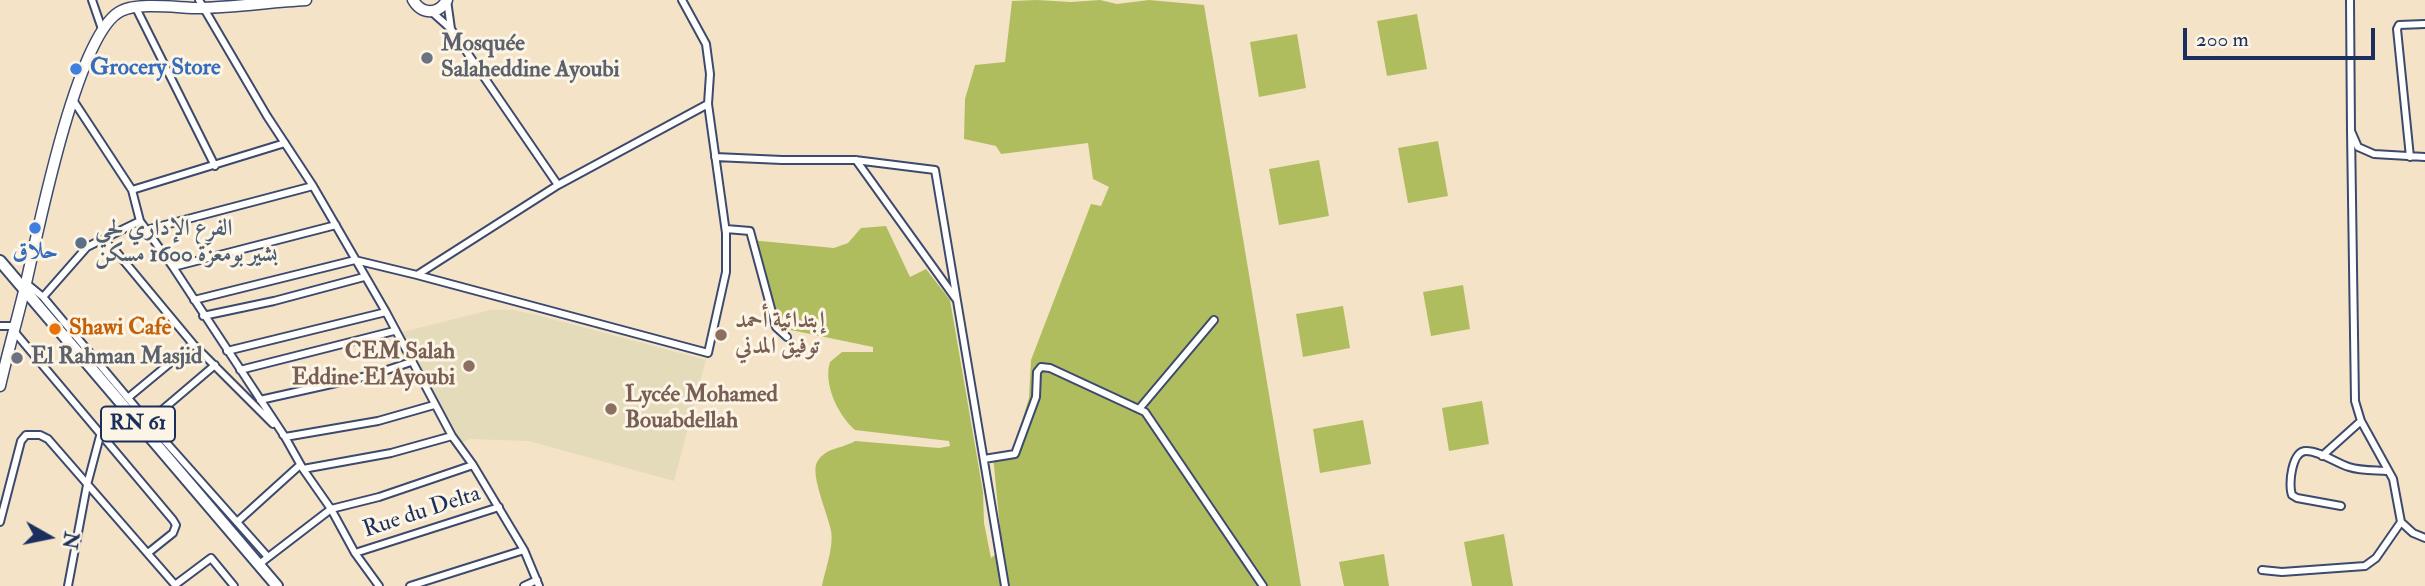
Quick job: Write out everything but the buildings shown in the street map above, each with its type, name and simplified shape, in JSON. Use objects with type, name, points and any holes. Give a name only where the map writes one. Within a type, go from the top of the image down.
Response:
[{"type":"main road","name":"RN 61","points":[[0,261],[5,273],[25,287],[277,586]]},
{"type":"street","points":[[92,0],[102,29]]},
{"type":"street","points":[[0,386],[49,182],[82,71],[102,29],[121,10],[306,0]]},
{"type":"street","points":[[400,0],[414,2],[422,10],[432,12],[451,29],[558,185]]},
{"type":"street","points":[[432,12],[441,8],[447,0]]},
{"type":"street","points":[[447,0],[451,29]]},
{"type":"street","points":[[194,300],[355,260],[708,353],[726,272],[726,229],[708,104],[710,74],[706,44],[682,0]]},
{"type":"street","points":[[2350,0],[2355,401],[2361,421],[2395,488],[2401,522],[2413,533],[2425,538]]},
{"type":"street","points":[[201,4],[336,225],[452,436],[524,550],[538,583],[524,586]]},
{"type":"street","points":[[136,8],[215,166]]},
{"type":"street","points":[[2410,157],[2397,29],[2404,23],[2425,24]]},
{"type":"street","points":[[73,100],[132,190],[140,222],[173,267],[285,437],[331,509],[355,553],[379,586]]},
{"type":"street","points":[[417,275],[558,185],[708,104]]},
{"type":"street","points":[[2351,131],[2358,147],[2374,154],[2425,157]]},
{"type":"street","points":[[132,190],[285,143]]},
{"type":"street","points":[[715,157],[855,160],[934,170],[1005,586]]},
{"type":"street","points":[[855,160],[957,301]]},
{"type":"street","points":[[146,230],[313,186]]},
{"type":"street","points":[[43,297],[87,247],[140,222]]},
{"type":"street","points":[[173,267],[336,225]]},
{"type":"street","points":[[726,229],[750,231],[776,327],[787,337]]},
{"type":"street","points":[[101,240],[114,249],[193,344],[285,437]]},
{"type":"street","points":[[203,316],[274,301],[364,277]]},
{"type":"street","points":[[25,287],[43,297],[148,422],[268,556]]},
{"type":"street","points":[[227,351],[386,312]]},
{"type":"street","points":[[1139,409],[1214,320]]},
{"type":"street","points":[[0,326],[14,328],[100,436],[176,525],[173,533],[148,553]]},
{"type":"street","points":[[240,370],[394,331]]},
{"type":"street","points":[[129,397],[193,344]]},
{"type":"street","points":[[260,400],[372,375],[411,362]]},
{"type":"street","points":[[148,422],[215,365]]},
{"type":"street","points":[[984,459],[1015,454],[1036,397],[1037,372],[1041,367],[1050,368],[1144,412],[1263,586]]},
{"type":"street","points":[[285,437],[378,421],[434,405]]},
{"type":"street","points":[[2322,456],[2361,421]]},
{"type":"street","points":[[0,522],[21,441],[26,435],[40,435],[48,439],[176,586],[211,558],[234,586]]},
{"type":"street","points":[[68,586],[87,485],[100,436]]},
{"type":"street","points":[[237,522],[302,467],[391,453],[452,436]]},
{"type":"street","points":[[2341,506],[2297,498],[2291,492],[2296,458],[2299,454],[2308,451],[2354,468],[2388,471]]},
{"type":"street","points":[[258,565],[331,509],[379,497],[473,466]]},
{"type":"street","name":"Rue du Delta","points":[[355,553],[499,507]]},
{"type":"street","points":[[2262,570],[2282,572],[2365,566],[2376,558],[2401,522]]},
{"type":"street","points":[[410,586],[524,550]]},
{"type":"shaded area","name":"Lycée Mohamed Bouabdellah","points":[[490,310],[513,310],[537,315],[706,360],[674,481],[529,441],[470,439],[459,444],[398,333]]},
{"type":"green space","points":[[1100,0],[1117,4],[1149,0],[1204,5],[1301,586],[822,586],[832,537],[816,476],[815,468],[821,457],[855,441],[939,448],[950,446],[949,441],[855,430],[849,424],[830,389],[830,362],[842,352],[873,352],[873,347],[786,329],[772,322],[750,240],[834,248],[848,243],[861,228],[886,226],[910,277],[926,269],[950,300],[983,492],[984,523],[991,558],[1002,549],[993,456],[1012,454],[1029,398],[1031,360],[1091,204],[1101,206],[1109,187],[1093,179],[1088,143],[1001,154],[996,146],[964,139],[965,99],[975,65],[1005,62],[1012,1]]},
{"type":"green space","points":[[1417,14],[1427,69],[1387,76],[1377,21]]},
{"type":"green space","points":[[1297,34],[1306,88],[1259,97],[1250,42]]},
{"type":"green space","points":[[1438,141],[1448,196],[1408,203],[1398,148]]},
{"type":"green space","points":[[1319,160],[1329,216],[1279,225],[1269,169]]},
{"type":"green space","points":[[1463,285],[1470,329],[1431,336],[1423,292]]},
{"type":"green space","points":[[1343,306],[1350,348],[1303,357],[1296,314]]},
{"type":"green space","points":[[1482,401],[1489,444],[1449,451],[1442,408]]},
{"type":"green space","points":[[1363,420],[1371,464],[1320,473],[1313,429]]},
{"type":"green space","points":[[1504,534],[1513,586],[1472,586],[1464,542]]},
{"type":"green space","points":[[1384,554],[1389,586],[1344,586],[1339,562]]},
{"type":"place","name":"Mosquée Salaheddine Ayoubi","points":[[427,58]]},
{"type":"place","name":"Grocery Store","points":[[76,69]]},
{"type":"place","name":"حلاق","points":[[35,228]]},
{"type":"place","name":"الفرع الإداري لحي بشير بومعزة 1600 مسكن","points":[[81,243]]},
{"type":"place","name":"Shawi Cafe","points":[[55,329]]},
{"type":"place","name":"إبتدائية أحمد توفيق المدني","points":[[721,335]]},
{"type":"place","name":"El Rahman Masjid","points":[[17,358]]},
{"type":"place","name":"CEM Salah Eddine El Ayoubi","points":[[469,366]]},
{"type":"place","name":"Lycée Mohamed Bouabdellah","points":[[611,409]]}]
